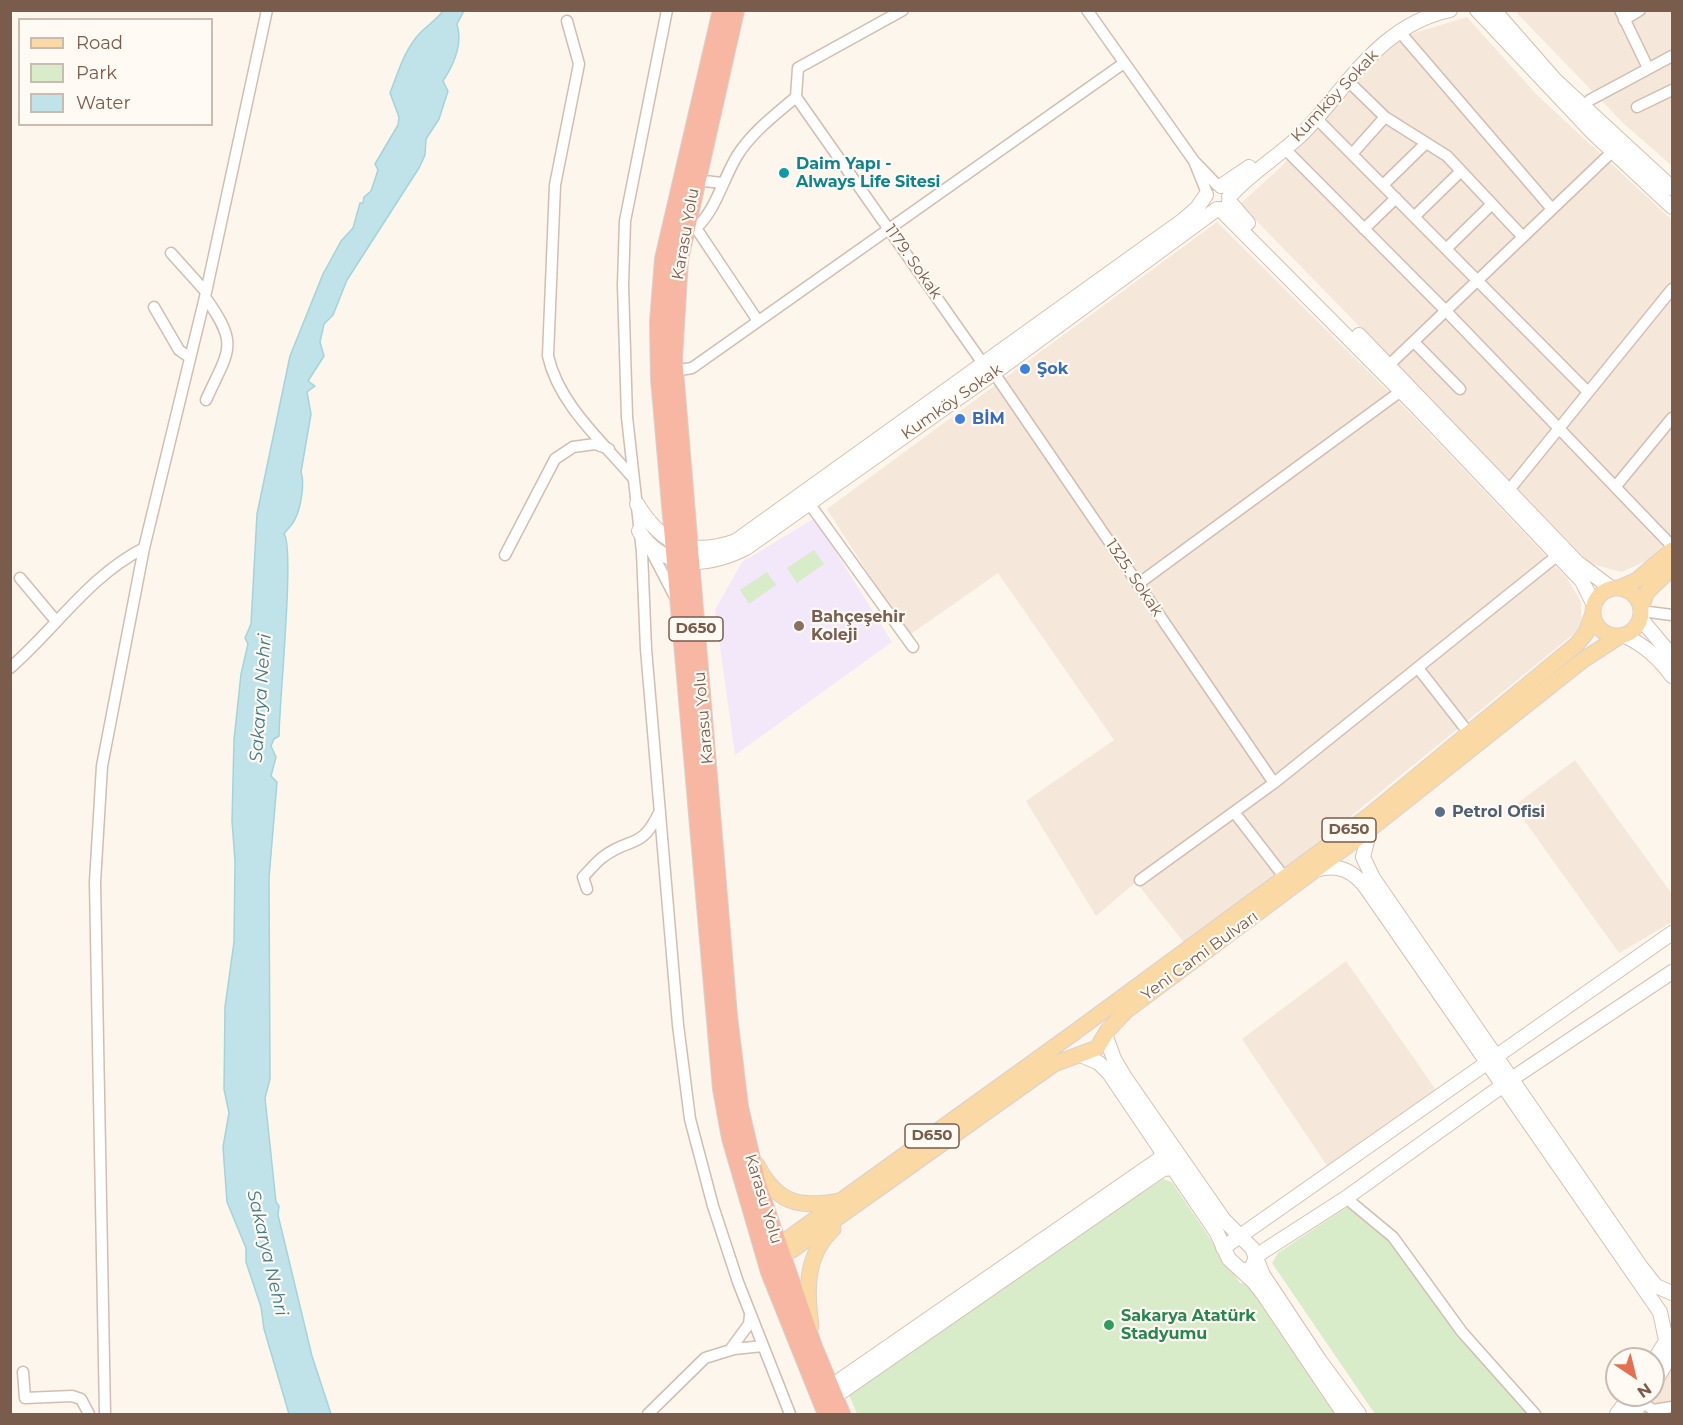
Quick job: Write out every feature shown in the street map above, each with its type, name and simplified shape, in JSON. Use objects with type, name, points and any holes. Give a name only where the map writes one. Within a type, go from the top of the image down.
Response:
[{"type":"highway","points":[[722,10],[664,260],[659,322],[660,379],[682,553],[680,609],[722,1089],[732,1138],[773,1250]]},
{"type":"highway","name":"Karasu Yolu","points":[[735,10],[696,180],[691,230],[679,259],[674,312],[674,370],[682,553],[729,1026],[746,1144],[773,1250],[841,1414]]},
{"type":"highway","name":"Karasu Yolu","points":[[773,1250],[770,1272],[827,1414]]},
{"type":"main road","points":[[1672,548],[1637,580],[1598,597],[1593,609],[1598,628],[1612,636],[1622,636],[1634,629],[1647,592],[1672,568]]},
{"type":"main road","points":[[1615,588],[1633,594],[1641,612]]},
{"type":"main road","name":"Yeni Cami Bulvarı","points":[[773,1250],[792,1250],[1080,1029],[1371,814],[1577,644],[1586,633],[1593,609]]},
{"type":"main road","name":"Yeni Cami Bulvarı","points":[[853,1201],[1054,1064],[1069,1056],[1081,1055],[1097,1048],[1106,1037],[1108,1030],[1126,1011],[1370,829],[1575,667],[1622,636]]},
{"type":"main road","points":[[1081,1055],[1075,1045],[1080,1029],[1091,1022],[1102,1025],[1106,1037]]},
{"type":"main road","points":[[746,1144],[766,1184],[778,1195],[805,1204],[818,1205],[853,1201]]},
{"type":"main road","points":[[813,1347],[807,1294],[808,1275],[814,1254],[853,1201]]},
{"type":"street","points":[[105,1414],[95,882],[102,766],[144,548],[206,295],[267,10]]},
{"type":"street","points":[[667,10],[625,221],[623,285],[627,417],[637,504],[678,1025],[690,1119],[713,1206],[750,1314],[790,1414]]},
{"type":"street","points":[[758,321],[703,239],[691,230],[708,218],[722,183],[738,154],[762,126],[796,97],[798,68],[903,10]]},
{"type":"street","points":[[1087,10],[1218,197],[1401,391],[1562,553],[1615,588]]},
{"type":"street","name":"Kumköy Sokak","points":[[1218,197],[1237,177],[1285,137],[1356,59],[1397,26],[1425,10]]},
{"type":"street","name":"Kumköy Sokak","points":[[682,553],[710,562],[729,556],[989,369],[1197,208],[1218,197],[1285,149],[1316,118],[1377,48],[1399,31],[1417,21],[1449,10]]},
{"type":"street","points":[[1477,10],[1513,52],[1672,207]]},
{"type":"street","points":[[1494,10],[1556,81],[1672,188]]},
{"type":"street","points":[[1640,10],[1622,15],[1648,69]]},
{"type":"street","points":[[567,21],[579,64],[555,185],[548,357],[552,377],[564,397],[634,480]]},
{"type":"street","points":[[1399,31],[1552,209]]},
{"type":"street","points":[[1584,106],[1590,100],[1672,56]]},
{"type":"street","points":[[674,370],[692,368],[1124,63]]},
{"type":"street","points":[[1348,81],[1385,117],[1447,156],[1523,237]]},
{"type":"street","points":[[1637,107],[1672,90]]},
{"type":"street","name":"1179. Sokak","points":[[796,97],[843,160],[989,369]]},
{"type":"street","points":[[1352,154],[1385,117]]},
{"type":"street","points":[[1316,118],[1588,392]]},
{"type":"street","points":[[1383,185],[1425,144]]},
{"type":"street","points":[[1285,149],[1616,486],[1672,548]]},
{"type":"street","points":[[1389,365],[1613,151]]},
{"type":"street","points":[[1414,217],[1461,171]]},
{"type":"street","points":[[696,180],[722,183]]},
{"type":"street","points":[[1218,197],[1389,365],[1509,490],[1562,553],[1582,581],[1593,609]]},
{"type":"street","points":[[1364,229],[1396,198]]},
{"type":"street","points":[[1446,249],[1492,204]]},
{"type":"street","points":[[171,253],[206,295],[224,324],[229,342],[227,354],[206,400]]},
{"type":"street","points":[[1509,490],[1671,294]]},
{"type":"street","points":[[154,307],[179,350],[189,357]]},
{"type":"street","points":[[1414,342],[1460,389]]},
{"type":"street","name":"1325. Sokak","points":[[989,369],[1274,783]]},
{"type":"street","points":[[1138,584],[1401,391]]},
{"type":"street","points":[[1616,486],[1672,418]]},
{"type":"street","points":[[505,555],[555,459],[573,447],[595,444],[609,449]]},
{"type":"street","points":[[806,500],[913,647]]},
{"type":"street","points":[[637,504],[659,533],[682,553]]},
{"type":"street","points":[[639,531],[680,609]]},
{"type":"street","points":[[648,545],[659,554],[682,553]]},
{"type":"street","points":[[10,668],[119,561],[144,548]]},
{"type":"street","points":[[1140,880],[1274,783],[1562,553]]},
{"type":"street","points":[[20,578],[56,621]]},
{"type":"street","points":[[1641,612],[1672,615]]},
{"type":"street","points":[[1641,612],[1672,656]]},
{"type":"street","points":[[1622,636],[1643,645],[1659,658],[1672,676]]},
{"type":"street","points":[[1418,668],[1468,732]]},
{"type":"street","points":[[587,889],[583,877],[602,857],[635,843],[650,831],[660,810]]},
{"type":"street","points":[[1234,812],[1285,878]]},
{"type":"street","points":[[1370,829],[1364,849],[1366,866],[1660,1312],[1670,1341]]},
{"type":"street","points":[[1314,871],[1336,867],[1358,876],[1494,1060]]},
{"type":"street","points":[[1223,1248],[1672,933]]},
{"type":"street","points":[[1242,1271],[1252,1268],[1256,1256],[1346,1198],[1509,1082],[1672,972]]},
{"type":"street","points":[[1106,1037],[1114,1059],[1178,1165],[1217,1233],[1229,1259],[1264,1295],[1344,1414]]},
{"type":"street","points":[[1081,1055],[1099,1063],[1109,1073],[1168,1149]]},
{"type":"street","points":[[1509,1082],[1641,1267],[1656,1286],[1672,1293]]},
{"type":"street","points":[[832,1392],[1158,1160],[1168,1149]]},
{"type":"street","points":[[1178,1165],[1224,1220],[1242,1236],[1256,1256],[1263,1275],[1320,1361],[1359,1414]]},
{"type":"street","points":[[832,1392],[1163,1169],[1178,1165]]},
{"type":"street","points":[[1346,1198],[1393,1237],[1462,1332],[1535,1414]]},
{"type":"street","points":[[730,1350],[749,1324],[750,1314]]},
{"type":"street","points":[[648,1414],[705,1358],[730,1350],[763,1346]]},
{"type":"street","points":[[23,1372],[25,1398],[72,1396],[81,1399],[89,1414]]},
{"type":"street","points":[[1650,1407],[1653,1410],[1672,1407]]},
{"type":"shaded area","points":[[1515,11],[1672,11],[1672,166],[1622,122]]},
{"type":"shaded area","points":[[1467,17],[1537,95],[1672,220],[1672,537],[1648,560],[1622,572],[1591,564],[1240,204],[1280,168],[1398,38]]},
{"type":"shaded area","points":[[1217,222],[1412,415],[1567,578],[1581,602],[1582,627],[1295,862],[1185,944],[1136,882],[1096,916],[1026,801],[1114,740],[998,573],[908,636],[827,509]]},
{"type":"shaded area","name":"Bahçeşehir Koleji","points":[[815,518],[892,642],[735,755],[715,610],[742,562]]},
{"type":"shaded area","points":[[1575,760],[1672,894],[1672,922],[1619,953],[1514,806]]},
{"type":"shaded area","points":[[1346,961],[1436,1090],[1328,1167],[1242,1039]]},
{"type":"shaded area","points":[[1672,1369],[1672,1414],[1640,1414],[1645,1407],[1665,1407],[1665,1379]]},
{"type":"green space","points":[[814,550],[824,564],[797,583],[787,568]]},
{"type":"green space","points":[[767,572],[776,585],[749,604],[740,590]]},
{"type":"green space","name":"Sakarya Atatürk Stadyumu","points":[[1163,1179],[1172,1182],[1240,1283],[1248,1284],[1338,1414],[857,1414],[849,1395],[880,1367]]},
{"type":"green space","points":[[1350,1205],[1383,1228],[1532,1414],[1375,1414],[1272,1263],[1278,1253]]},
{"type":"water","name":"Sakarya Nehri","points":[[443,11],[464,11],[457,24],[459,39],[456,54],[443,81],[448,91],[439,119],[426,139],[425,155],[419,168],[347,280],[333,315],[324,324],[320,342],[324,356],[308,381],[315,386],[307,392],[311,414],[301,472],[303,482],[301,502],[294,521],[284,534],[288,566],[286,628],[279,736],[274,739],[271,746],[276,757],[271,776],[277,782],[269,878],[270,1079],[265,1098],[276,1202],[279,1206],[278,1215],[312,1356],[331,1414],[289,1414],[264,1329],[261,1307],[246,1262],[246,1248],[227,1202],[223,1147],[229,1113],[224,1089],[225,1007],[234,942],[235,861],[232,821],[234,740],[241,674],[248,644],[245,638],[251,624],[257,514],[290,356],[323,274],[341,241],[353,228],[360,203],[363,203],[364,197],[371,191],[378,170],[375,164],[398,125],[399,117],[390,93],[402,62],[414,40]]},
{"type":"place","name":"Daim Yapı - Always Life Sitesi","points":[[784,173]]},
{"type":"place","name":"Şok","points":[[1025,369]]},
{"type":"place","name":"BİM","points":[[960,419]]},
{"type":"place","name":"Bahçeşehir Koleji","points":[[799,626]]},
{"type":"place","name":"Petrol Ofisi","points":[[1440,812]]},
{"type":"place","name":"Sakarya Atatürk Stadyumu","points":[[1109,1325]]}]
